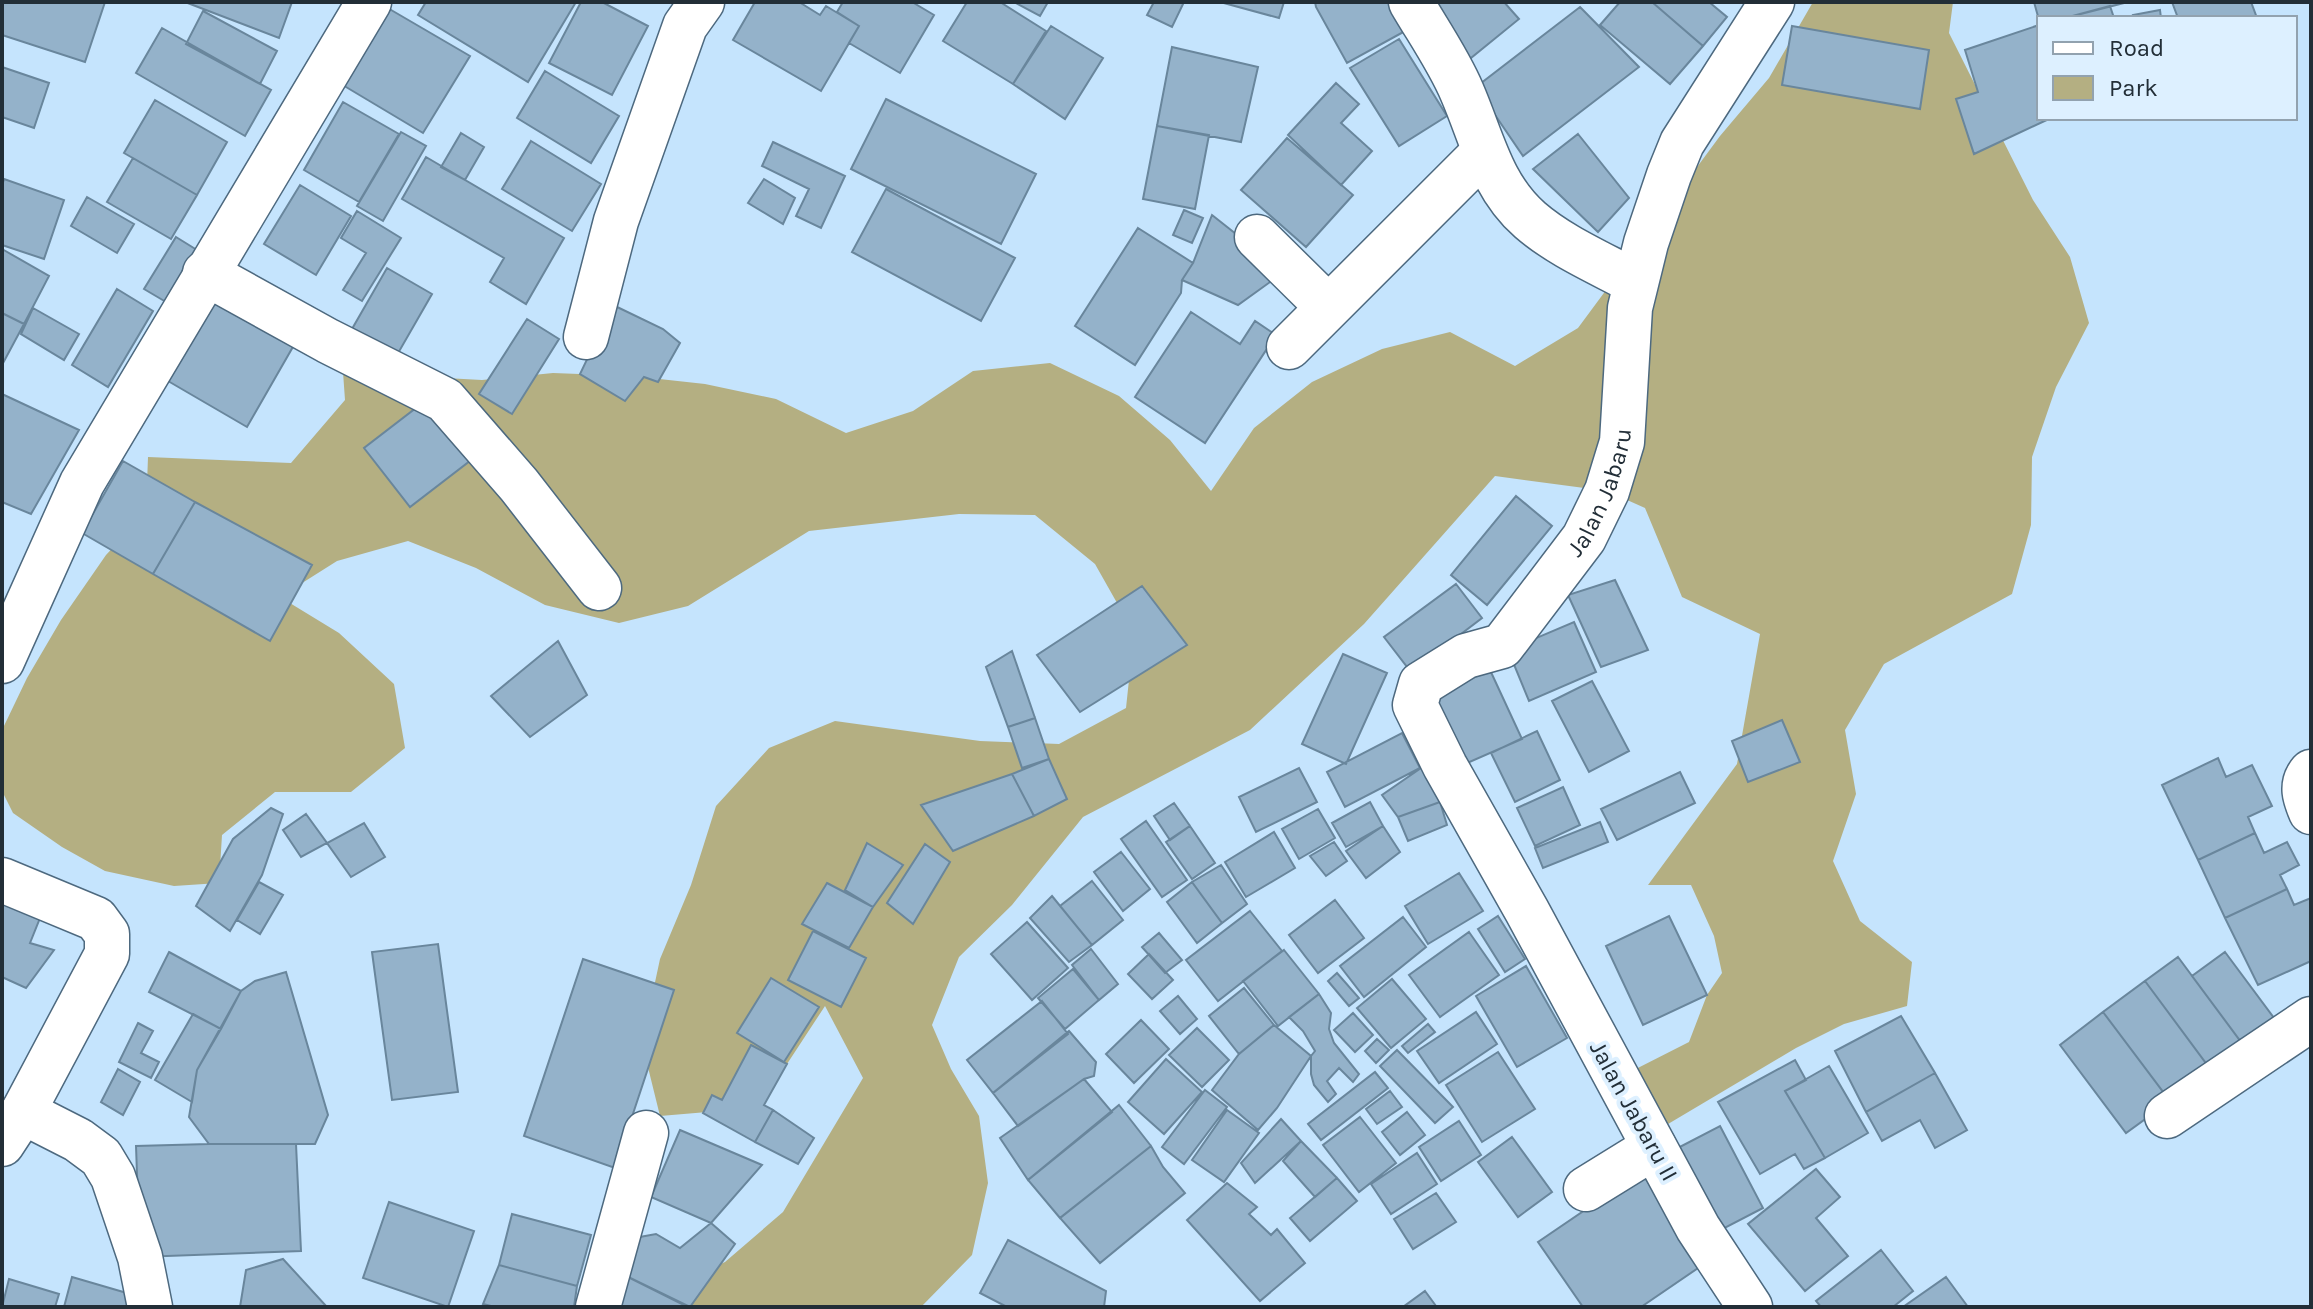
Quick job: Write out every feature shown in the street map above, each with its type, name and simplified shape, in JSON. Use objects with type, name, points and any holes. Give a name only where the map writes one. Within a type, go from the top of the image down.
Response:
[{"type":"street","points":[[2,661],[82,483],[369,2]]},
{"type":"street","points":[[586,337],[616,221],[685,26],[702,2]]},
{"type":"street","points":[[1411,2],[1462,91],[1496,179],[1527,218],[1548,235],[1635,282]]},
{"type":"street","name":"Jalan Jabaru","points":[[1527,911],[1445,766],[1415,705],[1421,684],[1466,656],[1502,646],[1584,538],[1607,491],[1622,442],[1627,335],[1635,282],[1660,202],[1682,143],[1735,65],[1772,2]]},
{"type":"street","points":[[1289,347],[1484,152]]},
{"type":"street","points":[[1257,237],[1328,307]]},
{"type":"street","points":[[205,273],[328,341],[445,400],[519,485],[599,588]]},
{"type":"street","points":[[2311,772],[2306,778],[2304,794],[2311,812]]},
{"type":"street","points":[[2,880],[96,919],[107,934],[107,954],[12,1128],[78,1140],[101,1157],[113,1177],[140,1257],[150,1307]]},
{"type":"street","name":"Jalan Jabaru II","points":[[1527,911],[1698,1228],[1750,1307]]},
{"type":"street","points":[[2167,1116],[2311,1019]]},
{"type":"street","points":[[598,1307],[646,1133]]},
{"type":"street","points":[[1586,1189],[1654,1147]]},
{"type":"green space","points":[[1813,2],[1953,2],[1949,33],[2033,200],[2070,257],[2089,323],[2056,387],[2032,457],[2031,525],[2012,594],[1884,664],[1845,730],[1856,794],[1833,861],[1860,921],[1912,962],[1907,1006],[1844,1024],[1796,1048],[1663,1127],[1624,1075],[1689,1042],[1707,995],[1722,973],[1714,936],[1691,885],[1648,885],[1737,764],[1760,634],[1682,597],[1645,508],[1607,491],[1495,476],[1364,624],[1250,730],[1083,817],[1012,905],[959,957],[932,1025],[951,1069],[979,1116],[988,1183],[972,1255],[921,1307],[651,1307],[657,1293],[725,1262],[783,1212],[863,1078],[825,1006],[787,1064],[731,1110],[660,1116],[642,1043],[660,959],[691,885],[716,806],[769,748],[835,721],[980,741],[1059,744],[1126,708],[1134,633],[1095,564],[1035,515],[959,514],[809,531],[688,606],[619,623],[545,605],[476,568],[408,541],[337,561],[280,597],[339,633],[394,684],[405,748],[351,792],[275,792],[222,835],[219,883],[174,886],[105,871],[62,847],[13,813],[2,791],[3,728],[27,678],[61,620],[106,555],[146,512],[148,457],[291,463],[345,400],[342,358],[408,376],[482,380],[553,373],[632,376],[705,384],[776,399],[846,433],[913,411],[973,371],[1050,363],[1119,396],[1170,440],[1211,491],[1254,428],[1312,382],[1382,349],[1450,332],[1515,366],[1578,328],[1720,136],[1769,78]]},
{"type":"building","points":[[2,2],[105,2],[85,62],[2,35]]},
{"type":"building","points":[[185,2],[292,2],[279,38]]},
{"type":"building","points":[[426,2],[576,2],[528,82],[418,15]]},
{"type":"building","points":[[581,2],[602,2],[648,26],[612,95],[549,63]]},
{"type":"building","points":[[755,2],[799,2],[820,15],[826,6],[859,26],[821,91],[733,40]]},
{"type":"building","points":[[843,2],[912,2],[934,15],[900,73],[849,43],[859,26],[837,12]]},
{"type":"building","points":[[967,2],[1000,2],[1046,31],[1013,84],[943,41]]},
{"type":"building","points":[[1014,2],[1048,2],[1040,16]]},
{"type":"building","points":[[1154,2],[1184,2],[1172,27],[1147,15]]},
{"type":"building","points":[[1220,2],[1284,2],[1279,18]]},
{"type":"building","points":[[1315,2],[1392,2],[1407,30],[1347,63]]},
{"type":"building","points":[[1417,2],[1504,2],[1519,19],[1466,62]]},
{"type":"building","points":[[1620,2],[1652,2],[1703,46],[1670,84],[1600,25]]},
{"type":"building","points":[[1652,2],[1709,2],[1727,17],[1703,46]]},
{"type":"building","points":[[2034,2],[2128,2],[2073,16],[2038,16]]},
{"type":"building","points":[[2172,2],[2251,2],[2256,16],[2177,16]]},
{"type":"building","points":[[2110,6],[2113,16],[2072,16]]},
{"type":"building","points":[[386,7],[470,56],[423,133],[341,84]]},
{"type":"building","points":[[1580,7],[1639,67],[1523,156],[1476,87]]},
{"type":"building","points":[[2160,10],[2161,16],[2133,16]]},
{"type":"building","points":[[203,11],[277,51],[260,84],[186,44]]},
{"type":"building","points":[[1051,26],[1103,58],[1065,119],[1013,84]]},
{"type":"building","points":[[1792,26],[1929,50],[1920,109],[1782,85]]},
{"type":"building","points":[[2037,26],[2037,120],[2047,120],[1974,154],[1956,99],[1978,92],[1965,50]]},
{"type":"building","points":[[162,28],[271,90],[245,136],[136,73]]},
{"type":"building","points":[[1399,39],[1447,116],[1399,146],[1350,68]]},
{"type":"building","points":[[1172,47],[1258,67],[1241,142],[1157,126]]},
{"type":"building","points":[[2,67],[49,83],[34,128],[2,117]]},
{"type":"building","points":[[545,71],[619,116],[591,163],[517,118]]},
{"type":"building","points":[[1336,83],[1359,104],[1341,123],[1372,151],[1341,185],[1288,135]]},
{"type":"building","points":[[886,99],[1036,174],[1001,244],[851,169]]},
{"type":"building","points":[[155,100],[227,142],[197,195],[124,153]]},
{"type":"building","points":[[343,102],[399,134],[359,202],[304,170]]},
{"type":"building","points":[[1157,126],[1209,135],[1195,209],[1143,199]]},
{"type":"building","points":[[401,132],[426,146],[383,221],[357,206]]},
{"type":"building","points":[[461,133],[484,147],[465,180],[441,167]]},
{"type":"building","points":[[1578,134],[1629,198],[1598,232],[1533,169]]},
{"type":"building","points":[[1287,138],[1353,195],[1306,247],[1241,190]]},
{"type":"building","points":[[531,141],[601,184],[572,231],[502,189]]},
{"type":"building","points":[[773,142],[845,176],[821,228],[796,216],[809,189],[762,166]]},
{"type":"building","points":[[426,157],[564,238],[526,304],[490,282],[504,258],[402,199]]},
{"type":"building","points":[[133,158],[197,195],[171,239],[107,202]]},
{"type":"building","points":[[4,179],[64,200],[44,259],[2,245]]},
{"type":"building","points":[[764,179],[795,198],[783,224],[748,203]]},
{"type":"building","points":[[300,185],[351,216],[316,275],[264,244]]},
{"type":"building","points":[[886,189],[1015,258],[981,321],[852,252]]},
{"type":"building","points":[[87,197],[134,224],[117,253],[71,226]]},
{"type":"building","points":[[1184,210],[1203,218],[1192,243],[1173,235]]},
{"type":"building","points":[[357,211],[401,238],[362,301],[343,290],[366,253],[341,238]]},
{"type":"building","points":[[1212,215],[1284,272],[1238,305],[1182,280],[1193,263]]},
{"type":"building","points":[[1138,228],[1193,263],[1182,280],[1181,293],[1135,365],[1075,326]]},
{"type":"building","points":[[176,237],[197,250],[166,302],[144,289]]},
{"type":"building","points":[[2,249],[49,276],[24,324],[2,313]]},
{"type":"building","points":[[387,268],[432,294],[397,355],[352,329]]},
{"type":"building","points":[[117,289],[153,311],[108,387],[72,365]]},
{"type":"building","points":[[216,299],[294,345],[247,427],[168,381]]},
{"type":"building","points":[[613,305],[663,329],[680,343],[658,382],[644,377],[625,401],[580,374]]},
{"type":"building","points":[[33,308],[79,334],[64,360],[21,334]]},
{"type":"building","points":[[1191,312],[1240,344],[1255,321],[1276,335],[1205,443],[1135,397]]},
{"type":"building","points":[[2,313],[24,324],[2,365]]},
{"type":"building","points":[[527,319],[559,339],[512,414],[479,394]]},
{"type":"building","points":[[2,394],[79,430],[31,514],[2,502]]},
{"type":"building","points":[[429,398],[475,457],[410,507],[364,448]]},
{"type":"building","points":[[123,461],[195,502],[153,574],[82,533]]},
{"type":"building","points":[[1516,496],[1552,526],[1487,605],[1451,575]]},
{"type":"building","points":[[195,502],[312,565],[270,641],[153,574]]},
{"type":"building","points":[[1615,580],[1648,650],[1601,667],[1568,595]]},
{"type":"building","points":[[1456,584],[1482,618],[1411,672],[1384,637]]},
{"type":"building","points":[[1142,586],[1187,645],[1080,712],[1037,655]]},
{"type":"building","points":[[1574,622],[1596,672],[1529,701],[1508,650]]},
{"type":"building","points":[[558,641],[587,695],[530,737],[491,696]]},
{"type":"building","points":[[1012,651],[1035,718],[1008,727],[986,667]]},
{"type":"building","points":[[1343,654],[1387,673],[1346,764],[1302,744]]},
{"type":"building","points":[[1490,670],[1522,739],[1465,764],[1434,695]]},
{"type":"building","points":[[1592,681],[1629,751],[1589,772],[1552,701]]},
{"type":"building","points":[[1035,718],[1049,759],[1022,768],[1008,727]]},
{"type":"building","points":[[1782,720],[1800,762],[1748,782],[1732,741]]},
{"type":"building","points":[[1537,731],[1560,780],[1515,802],[1491,753]]},
{"type":"building","points":[[1402,733],[1420,768],[1345,807],[1327,772]]},
{"type":"building","points":[[2218,758],[2226,777],[2252,765],[2272,806],[2248,817],[2255,833],[2198,860],[2162,785]]},
{"type":"building","points":[[1049,759],[1067,799],[1034,816],[1012,774]]},
{"type":"building","points":[[1424,766],[1440,802],[1398,817],[1382,795]]},
{"type":"building","points":[[1299,768],[1317,802],[1256,832],[1239,797]]},
{"type":"building","points":[[1680,772],[1695,803],[1617,840],[1601,809]]},
{"type":"building","points":[[1012,774],[1034,816],[953,851],[921,805]]},
{"type":"building","points":[[1563,787],[1580,825],[1535,846],[1517,808]]},
{"type":"building","points":[[1370,802],[1383,826],[1346,847],[1332,823]]},
{"type":"building","points":[[1440,802],[1447,825],[1408,841],[1398,817]]},
{"type":"building","points":[[1174,803],[1190,826],[1170,840],[1154,816]]},
{"type":"building","points":[[271,808],[283,814],[262,875],[230,931],[196,906],[233,839]]},
{"type":"building","points":[[1318,809],[1335,838],[1299,859],[1282,829]]},
{"type":"building","points":[[306,814],[327,843],[301,857],[283,830]]},
{"type":"building","points":[[1146,821],[1187,880],[1162,897],[1121,839]]},
{"type":"building","points":[[1600,822],[1608,842],[1543,868],[1535,848]]},
{"type":"building","points":[[364,823],[385,857],[351,877],[327,843]]},
{"type":"building","points":[[1190,826],[1215,863],[1192,879],[1166,842]]},
{"type":"building","points":[[1383,826],[1400,852],[1366,878],[1346,851]]},
{"type":"building","points":[[1274,832],[1295,868],[1246,897],[1225,862]]},
{"type":"building","points":[[2255,833],[2264,853],[2287,842],[2299,865],[2280,875],[2287,889],[2225,918],[2198,860]]},
{"type":"building","points":[[1334,842],[1347,861],[1326,876],[1310,856]]},
{"type":"building","points":[[867,843],[903,865],[873,907],[845,890]]},
{"type":"building","points":[[925,844],[950,862],[913,924],[887,903]]},
{"type":"building","points":[[1121,852],[1150,889],[1123,911],[1094,872]]},
{"type":"building","points":[[1221,865],[1247,904],[1222,923],[1192,882]]},
{"type":"building","points":[[1459,873],[1483,911],[1428,944],[1405,906]]},
{"type":"building","points":[[1092,881],[1123,920],[1092,945],[1060,906]]},
{"type":"building","points":[[259,882],[283,895],[260,934],[237,920]]},
{"type":"building","points":[[1192,882],[1222,923],[1197,943],[1167,902]]},
{"type":"building","points":[[827,883],[873,907],[849,948],[802,924]]},
{"type":"building","points":[[2287,889],[2294,905],[2311,898],[2311,961],[2258,985],[2225,918]]},
{"type":"building","points":[[1052,896],[1092,945],[1069,962],[1030,918]]},
{"type":"building","points":[[1335,900],[1364,938],[1318,973],[1289,935]]},
{"type":"building","points":[[2,901],[40,918],[30,943],[54,950],[26,988],[2,977]]},
{"type":"building","points":[[1250,911],[1282,951],[1218,1001],[1186,960]]},
{"type":"building","points":[[1498,916],[1525,959],[1505,972],[1478,929]]},
{"type":"building","points":[[1669,916],[1707,995],[1643,1025],[1606,946]]},
{"type":"building","points":[[1403,917],[1426,947],[1364,997],[1340,966]]},
{"type":"building","points":[[1027,922],[1068,968],[1032,1000],[991,954]]},
{"type":"building","points":[[813,931],[866,958],[841,1007],[788,980]]},
{"type":"building","points":[[1469,932],[1499,975],[1440,1017],[1409,975]]},
{"type":"building","points":[[1159,933],[1182,960],[1165,973],[1142,947]]},
{"type":"building","points":[[438,944],[458,1092],[392,1100],[372,952]]},
{"type":"building","points":[[1091,949],[1118,984],[1099,1000],[1072,965]]},
{"type":"building","points":[[1284,950],[1319,994],[1278,1026],[1243,981]]},
{"type":"building","points":[[169,952],[241,991],[221,1029],[149,992]]},
{"type":"building","points":[[2225,952],[2277,1022],[2244,1046],[2192,976]]},
{"type":"building","points":[[1149,954],[1173,980],[1152,999],[1128,974]]},
{"type":"building","points":[[2178,957],[2244,1046],[2211,1070],[2145,981]]},
{"type":"building","points":[[583,959],[674,990],[615,1168],[524,1136]]},
{"type":"building","points":[[1526,966],[1567,1038],[1517,1067],[1476,996]]},
{"type":"building","points":[[1073,969],[1099,1000],[1065,1029],[1038,998]]},
{"type":"building","points":[[286,972],[328,1115],[315,1144],[209,1144],[189,1117],[197,1070],[241,991],[255,981]]},
{"type":"building","points":[[1337,973],[1359,998],[1349,1006],[1328,981]]},
{"type":"building","points":[[771,978],[819,1007],[784,1062],[737,1033]]},
{"type":"building","points":[[1392,979],[1426,1019],[1391,1048],[1357,1008]]},
{"type":"building","points":[[2145,981],[2211,1070],[2170,1101],[2103,1012]]},
{"type":"building","points":[[1244,988],[1274,1025],[1239,1054],[1209,1016]]},
{"type":"building","points":[[1319,994],[1331,1013],[1329,1029],[1334,1043],[1359,1074],[1353,1082],[1339,1068],[1327,1081],[1336,1094],[1328,1102],[1314,1085],[1311,1074],[1311,1056],[1315,1051],[1303,1031],[1289,1017]]},
{"type":"building","points":[[1178,996],[1197,1019],[1180,1034],[1160,1011]]},
{"type":"building","points":[[1042,1001],[1068,1034],[993,1093],[967,1060]]},
{"type":"building","points":[[1476,1012],[1497,1044],[1439,1083],[1417,1051]]},
{"type":"building","points":[[2103,1012],[2170,1101],[2126,1133],[2060,1045]]},
{"type":"building","points":[[1353,1013],[1373,1035],[1355,1052],[1334,1030]]},
{"type":"building","points":[[193,1014],[221,1029],[197,1070],[192,1102],[155,1080]]},
{"type":"building","points":[[1901,1016],[1935,1073],[1866,1112],[1835,1051]]},
{"type":"building","points":[[1141,1020],[1169,1049],[1134,1083],[1106,1054]]},
{"type":"building","points":[[138,1023],[153,1031],[141,1053],[159,1062],[151,1078],[119,1062]]},
{"type":"building","points":[[1428,1024],[1435,1032],[1408,1053],[1402,1046]]},
{"type":"building","points":[[1274,1025],[1311,1056],[1277,1108],[1258,1130],[1212,1090],[1239,1054]]},
{"type":"building","points":[[1197,1028],[1229,1060],[1202,1087],[1169,1055]]},
{"type":"building","points":[[1069,1031],[1096,1062],[1094,1076],[1084,1079],[1018,1126],[993,1093]]},
{"type":"building","points":[[1377,1039],[1389,1050],[1376,1063],[1365,1051]]},
{"type":"building","points":[[751,1045],[787,1064],[764,1105],[773,1110],[755,1142],[703,1113],[712,1095],[722,1100]]},
{"type":"building","points":[[1397,1050],[1453,1107],[1435,1123],[1380,1066]]},
{"type":"building","points":[[1498,1052],[1535,1109],[1482,1142],[1446,1085]]},
{"type":"building","points":[[1166,1059],[1202,1092],[1164,1134],[1128,1102]]},
{"type":"building","points":[[1795,1060],[1806,1080],[1785,1091],[1825,1158],[1804,1169],[1795,1154],[1760,1174],[1718,1102]]},
{"type":"building","points":[[1829,1066],[1868,1133],[1825,1158],[1785,1091]]},
{"type":"building","points":[[118,1069],[140,1082],[123,1115],[101,1102]]},
{"type":"building","points":[[1375,1072],[1388,1088],[1321,1140],[1308,1124]]},
{"type":"building","points":[[1935,1073],[1967,1130],[1935,1148],[1920,1120],[1882,1141],[1866,1112]]},
{"type":"building","points":[[1084,1079],[1112,1112],[1028,1180],[1000,1138]]},
{"type":"building","points":[[1205,1090],[1227,1107],[1184,1164],[1162,1147]]},
{"type":"building","points":[[1390,1091],[1402,1107],[1377,1124],[1366,1109]]},
{"type":"building","points":[[1119,1105],[1151,1146],[1060,1218],[1028,1180]]},
{"type":"building","points":[[773,1110],[814,1138],[798,1164],[755,1142]]},
{"type":"building","points":[[1227,1110],[1259,1133],[1224,1182],[1192,1160]]},
{"type":"building","points":[[1407,1112],[1425,1135],[1400,1155],[1382,1132]]},
{"type":"building","points":[[1360,1117],[1396,1163],[1359,1192],[1323,1145]]},
{"type":"building","points":[[1281,1119],[1301,1141],[1255,1183],[1241,1163]]},
{"type":"building","points":[[1459,1121],[1481,1155],[1441,1181],[1419,1147]]},
{"type":"building","points":[[1720,1126],[1763,1208],[1715,1233],[1672,1151]]},
{"type":"building","points":[[680,1130],[762,1165],[711,1223],[651,1197]]},
{"type":"building","points":[[1512,1137],[1552,1192],[1518,1217],[1478,1162]]},
{"type":"building","points":[[1301,1141],[1337,1178],[1315,1197],[1283,1161]]},
{"type":"building","points":[[296,1144],[301,1251],[140,1257],[136,1146]]},
{"type":"building","points":[[1151,1146],[1163,1167],[1185,1193],[1100,1263],[1060,1218]]},
{"type":"building","points":[[1417,1153],[1437,1184],[1391,1214],[1371,1184]]},
{"type":"building","points":[[1816,1169],[1840,1197],[1816,1218],[1848,1256],[1805,1291],[1748,1224]]},
{"type":"building","points":[[1641,1172],[1704,1264],[1641,1307],[1583,1307],[1538,1242]]},
{"type":"building","points":[[1337,1178],[1357,1201],[1310,1241],[1290,1218]]},
{"type":"building","points":[[1227,1183],[1257,1207],[1249,1214],[1271,1235],[1277,1229],[1305,1263],[1260,1301],[1187,1220]]},
{"type":"building","points":[[1436,1193],[1456,1222],[1413,1249],[1394,1219]]},
{"type":"building","points":[[389,1202],[474,1231],[448,1307],[363,1278]]},
{"type":"building","points":[[512,1214],[591,1235],[577,1286],[499,1265]]},
{"type":"building","points":[[711,1223],[735,1244],[690,1307],[614,1270],[629,1239],[656,1234],[680,1248]]},
{"type":"building","points":[[1008,1240],[1106,1291],[1104,1307],[1007,1307],[980,1293]]},
{"type":"building","points":[[1881,1250],[1913,1291],[1893,1307],[1821,1307],[1816,1301]]},
{"type":"building","points":[[283,1259],[327,1307],[240,1307],[246,1270]]},
{"type":"building","points":[[499,1265],[577,1286],[574,1307],[495,1307],[483,1304]]},
{"type":"building","points":[[614,1270],[688,1307],[607,1307]]},
{"type":"building","points":[[72,1277],[137,1296],[134,1307],[64,1307]]},
{"type":"building","points":[[1946,1277],[1968,1307],[1903,1307]]},
{"type":"building","points":[[9,1279],[59,1294],[55,1307],[2,1307]]},
{"type":"building","points":[[1425,1291],[1436,1306],[1403,1307]]}]
